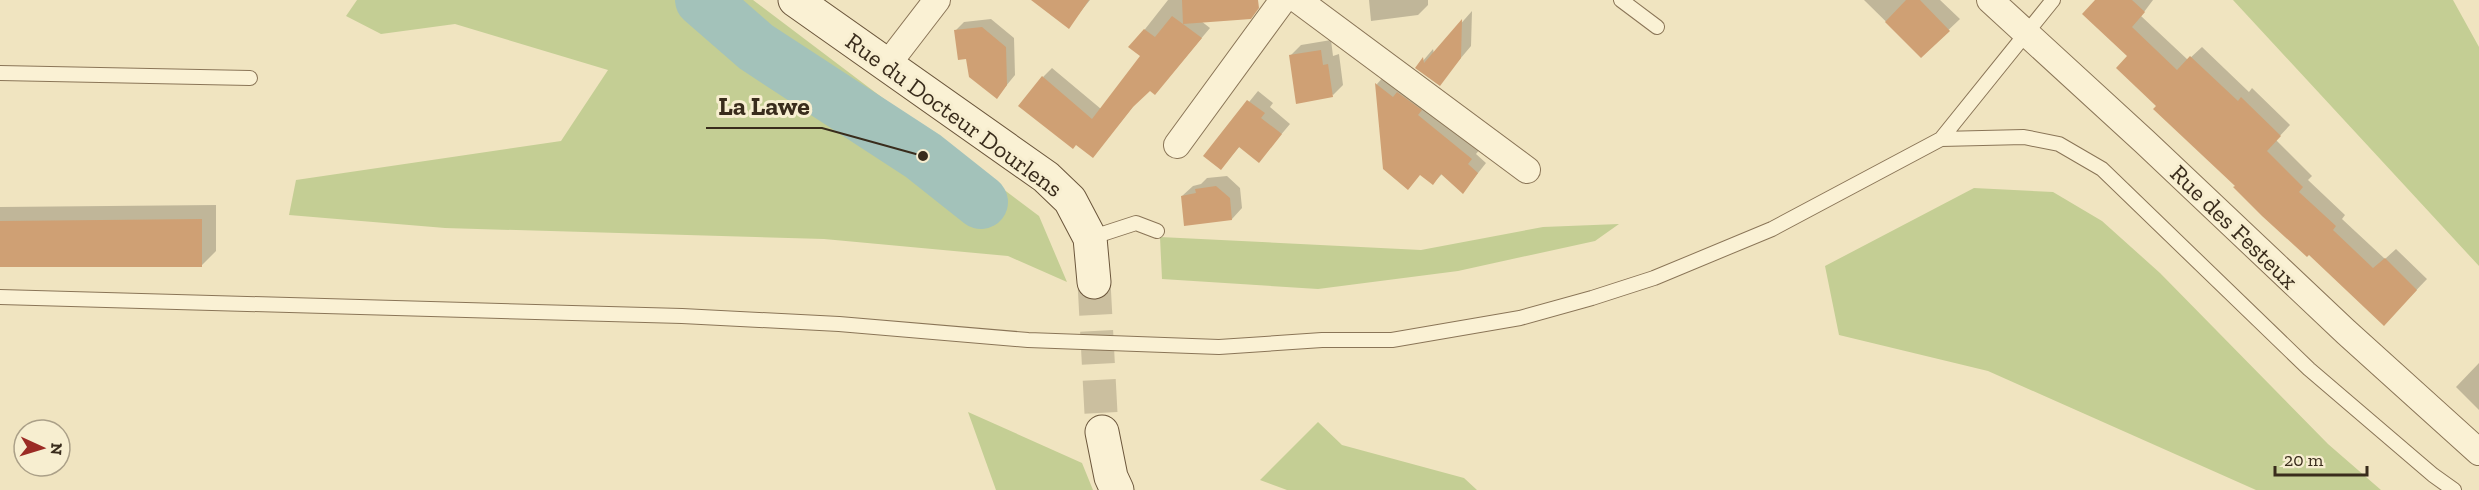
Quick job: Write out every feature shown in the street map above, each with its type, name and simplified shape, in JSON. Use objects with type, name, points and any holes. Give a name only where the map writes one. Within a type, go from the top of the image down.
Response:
[{"type":"street","name":"Rue du Docteur Dourlens","points":[[795,0],[1046,177],[1071,200],[1090,238],[1094,282]]},
{"type":"street","points":[[887,65],[938,0]]},
{"type":"street","points":[[1177,145],[1283,0]]},
{"type":"street","points":[[1298,0],[1527,170]]},
{"type":"street","name":"Rue des Festeux","points":[[1990,0],[2277,268],[2479,452]]},
{"type":"street","points":[[1102,432],[1111,477],[1118,490]]},
{"type":"lane","points":[[1621,0],[1657,27]]},
{"type":"lane","points":[[0,297],[682,316],[840,324],[1028,340],[1219,347],[1322,340],[1392,340],[1520,318],[1654,278],[1772,229],[1941,139],[2053,0]]},
{"type":"lane","points":[[0,73],[250,78]]},
{"type":"lane","points":[[1941,139],[2024,138],[2059,144],[2102,169],[2309,369],[2433,475],[2454,490]]},
{"type":"lane","points":[[1090,238],[1136,223],[1157,231]]},
{"type":"green space","points":[[357,0],[753,0],[1039,216],[1067,282],[1008,256],[824,239],[445,228],[289,215],[296,180],[561,141],[608,70],[455,24],[381,34],[346,16]]},
{"type":"green space","points":[[2233,0],[2453,0],[2479,47],[2479,266]]},
{"type":"green space","points":[[1974,188],[2053,192],[2102,221],[2160,273],[2328,444],[2381,490],[2256,490],[1988,371],[1839,335],[1825,266]]},
{"type":"green space","points":[[1619,224],[1595,241],[1458,271],[1318,289],[1162,279],[1160,237],[1421,250],[1543,227]]},
{"type":"green space","points":[[968,412],[1082,463],[1093,490],[996,490]]},
{"type":"green space","points":[[1318,422],[1342,445],[1464,478],[1477,490],[1287,490],[1260,480]]},
{"type":"building","points":[[1031,0],[1089,0],[1069,29]]},
{"type":"building","points":[[1182,0],[1258,0],[1259,8],[1251,19],[1183,24]]},
{"type":"building","points":[[1906,0],[1920,0],[1950,31],[1921,58],[1885,22]]},
{"type":"building","points":[[2095,0],[2132,0],[2145,12],[2132,27],[2177,70],[2190,56],[2238,101],[2241,97],[2281,136],[2267,151],[2303,187],[2299,192],[2336,226],[2333,230],[2373,268],[2385,258],[2417,290],[2384,326],[2309,255],[2307,257],[2262,216],[2233,187],[2235,186],[2153,109],[2156,106],[2116,68],[2127,56],[2082,14]]},
{"type":"building","points":[[1172,16],[1202,38],[1155,95],[1150,91],[1133,107],[1093,158],[1076,145],[1073,149],[1018,106],[1042,76],[1092,119],[1140,56],[1128,47],[1144,29],[1155,37]]},
{"type":"building","points":[[1462,19],[1461,58],[1440,86],[1415,68],[1423,57],[1424,63]]},
{"type":"building","points":[[982,27],[1006,47],[1007,85],[997,99],[969,77],[966,59],[958,60],[954,30]]},
{"type":"building","points":[[1321,50],[1323,65],[1328,64],[1333,97],[1296,104],[1289,55]]},
{"type":"building","points":[[1375,83],[1393,97],[1397,92],[1422,110],[1418,115],[1472,159],[1468,164],[1478,173],[1463,194],[1441,174],[1433,185],[1420,175],[1408,190],[1383,169]]},
{"type":"building","points":[[1247,100],[1265,113],[1261,118],[1282,134],[1259,163],[1239,147],[1221,170],[1203,156]]},
{"type":"building","points":[[1216,186],[1230,198],[1232,220],[1184,226],[1181,196],[1196,193],[1195,189]]},
{"type":"building","points":[[202,219],[202,267],[0,267],[0,221]]},
{"type":"waterway","points":[[702,0],[756,47],[923,156],[981,202]]},
{"type":"tunnel","points":[[1094,282],[1102,432]]},
{"type":"place","name":"La Lawe","points":[[923,156]]}]
